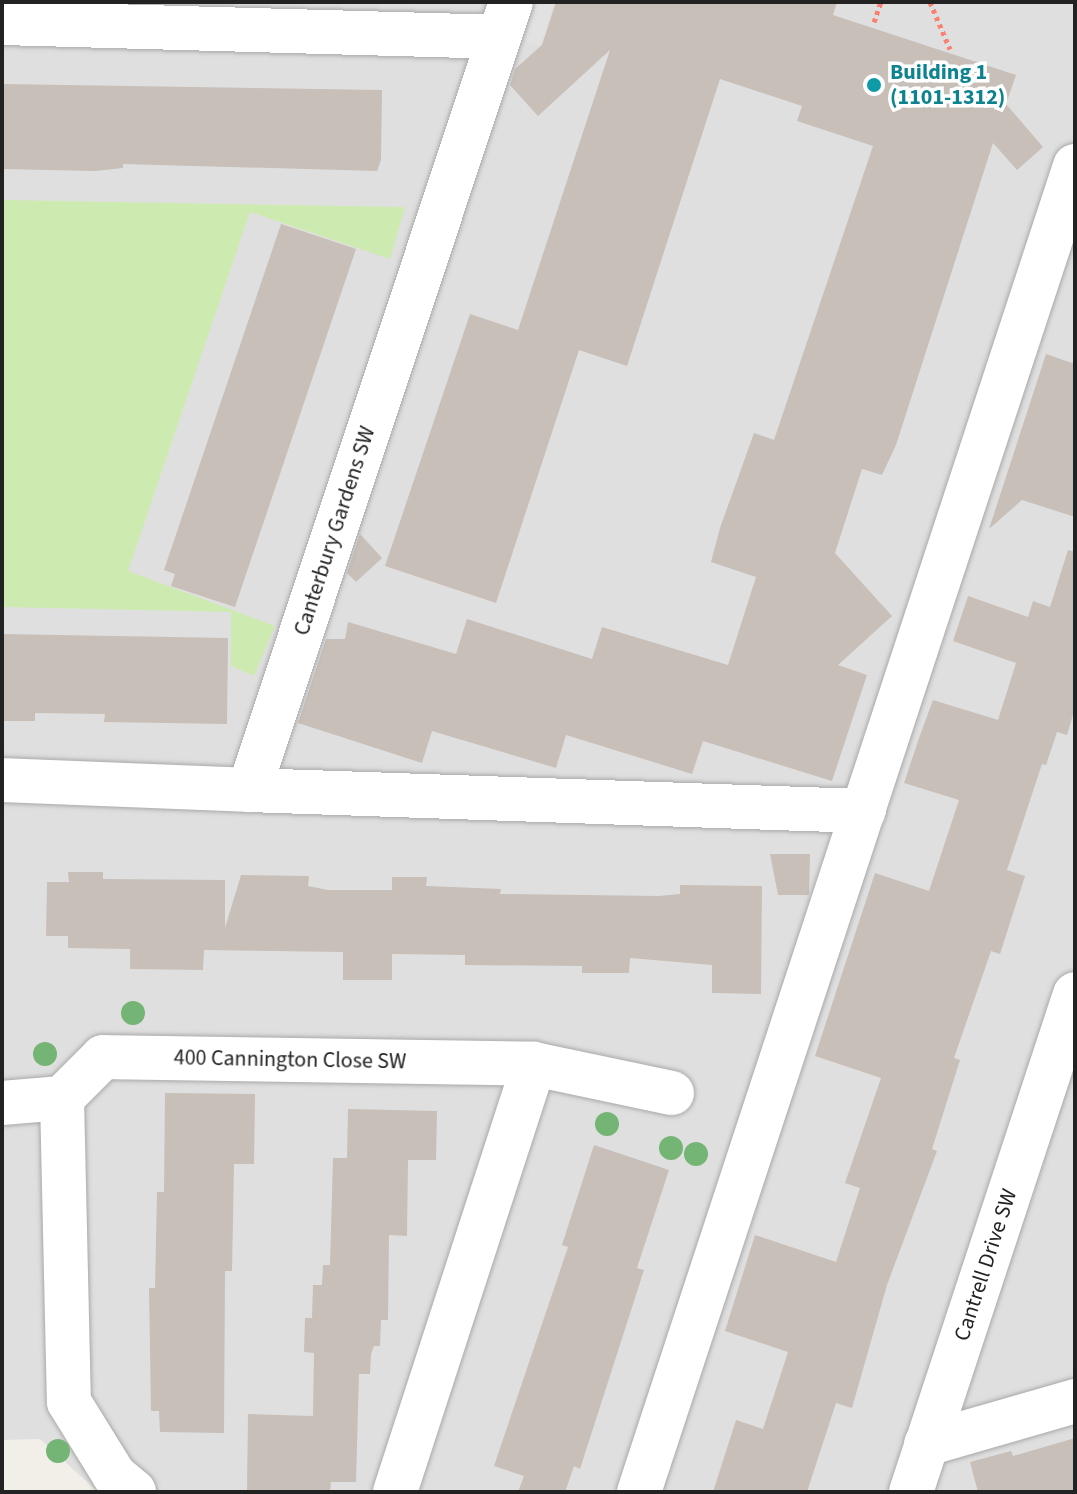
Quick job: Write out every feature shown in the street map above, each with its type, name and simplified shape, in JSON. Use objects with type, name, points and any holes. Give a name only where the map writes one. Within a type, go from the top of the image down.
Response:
[{"type":"street","name":"Canterbury Gardens SW","points":[[2,23],[504,20],[249,790]]},
{"type":"street","points":[[639,1492],[1075,166]]},
{"type":"street","points":[[2,780],[864,811]]},
{"type":"street","name":"Cantrell Drive SW","points":[[911,1492],[1068,1037],[1075,994]]},
{"type":"street","name":"400 Cannington Close SW","points":[[62,1098],[103,1057],[534,1064],[672,1093]]},
{"type":"street","points":[[395,1492],[534,1064]]},
{"type":"street","points":[[2,1103],[62,1098],[69,1402],[114,1475],[134,1492]]},
{"type":"street","points":[[926,1444],[1075,1401]]},
{"type":"path","points":[[874,22],[881,2]]},
{"type":"path","points":[[930,2],[952,44],[950,49]]},
{"type":"shaded area","points":[[2,2],[1075,2],[1075,1492],[98,1492],[40,1439],[2,1440]]},
{"type":"shaded area","points":[[522,2],[554,2],[540,46],[511,37]]},
{"type":"green space","points":[[2,200],[405,207],[390,259],[250,212],[128,571],[275,626],[254,676],[231,666],[231,612],[2,607]]},
{"type":"building","points":[[556,2],[837,2],[833,15],[1016,75],[1006,104],[1043,147],[1017,170],[993,143],[896,445],[882,475],[862,469],[835,553],[892,616],[838,665],[867,675],[832,781],[703,741],[692,774],[566,735],[556,768],[432,731],[422,763],[298,723],[326,639],[345,639],[348,622],[456,654],[467,619],[592,659],[602,627],[728,665],[756,577],[711,562],[720,528],[754,433],[774,440],[873,146],[797,121],[802,106],[720,79],[627,366],[579,350],[496,603],[385,566],[470,314],[518,330],[610,50],[538,116],[510,85],[515,69],[542,45]]},
{"type":"building","points":[[2,84],[382,90],[381,160],[377,171],[123,164],[123,168],[95,171],[2,169]]},
{"type":"building","points":[[281,224],[356,249],[235,607],[171,586],[175,574],[164,570]]},
{"type":"building","points":[[1046,354],[1075,364],[1075,517],[1022,500],[989,529]]},
{"type":"building","points":[[360,534],[382,558],[356,582],[347,573]]},
{"type":"building","points":[[1068,550],[1075,552],[1075,708],[1067,735],[1057,732],[1046,765],[1042,764],[1007,870],[1025,876],[1000,954],[991,951],[954,1058],[960,1060],[932,1149],[937,1151],[887,1285],[852,1408],[836,1403],[807,1492],[713,1492],[736,1420],[763,1429],[788,1352],[725,1331],[755,1235],[836,1262],[860,1188],[845,1183],[881,1078],[815,1056],[875,873],[929,891],[959,800],[904,783],[919,738],[933,700],[998,720],[1016,663],[953,641],[968,596],[1028,617],[1033,601],[1050,607]]},
{"type":"building","points":[[2,634],[228,638],[227,724],[104,722],[105,714],[35,713],[35,721],[2,721]]},
{"type":"building","points":[[770,854],[810,854],[809,895],[778,895]]},
{"type":"building","points":[[68,872],[103,872],[103,879],[225,880],[225,928],[241,875],[309,876],[308,886],[328,890],[392,890],[392,877],[427,877],[426,886],[501,889],[500,894],[659,896],[680,894],[680,885],[762,886],[761,994],[712,993],[712,965],[630,958],[629,973],[582,973],[582,966],[465,965],[465,955],[392,954],[392,980],[343,980],[343,952],[204,950],[203,970],[130,969],[130,949],[68,948],[68,936],[46,936],[47,882],[69,882]]},
{"type":"building","points":[[165,1093],[255,1094],[254,1164],[234,1164],[232,1271],[225,1271],[224,1433],[160,1432],[159,1411],[151,1411],[149,1288],[155,1288],[157,1192],[164,1192]]},
{"type":"building","points":[[348,1109],[437,1111],[436,1160],[408,1160],[407,1236],[389,1235],[388,1320],[381,1320],[380,1346],[374,1346],[371,1354],[370,1374],[359,1374],[356,1482],[331,1482],[330,1492],[247,1491],[248,1414],[313,1416],[314,1353],[304,1352],[305,1318],[312,1318],[313,1285],[322,1285],[323,1265],[330,1265],[333,1158],[347,1158]]},
{"type":"building","points":[[594,1145],[669,1170],[637,1268],[644,1270],[580,1469],[574,1466],[565,1492],[518,1492],[524,1476],[494,1466],[568,1247],[562,1245]]},
{"type":"building","points":[[1075,1438],[1075,1492],[978,1492],[970,1462],[1011,1451],[1013,1456]]},
{"type":"place","name":"Building 1 (1101-1312)","points":[[874,85]]}]
